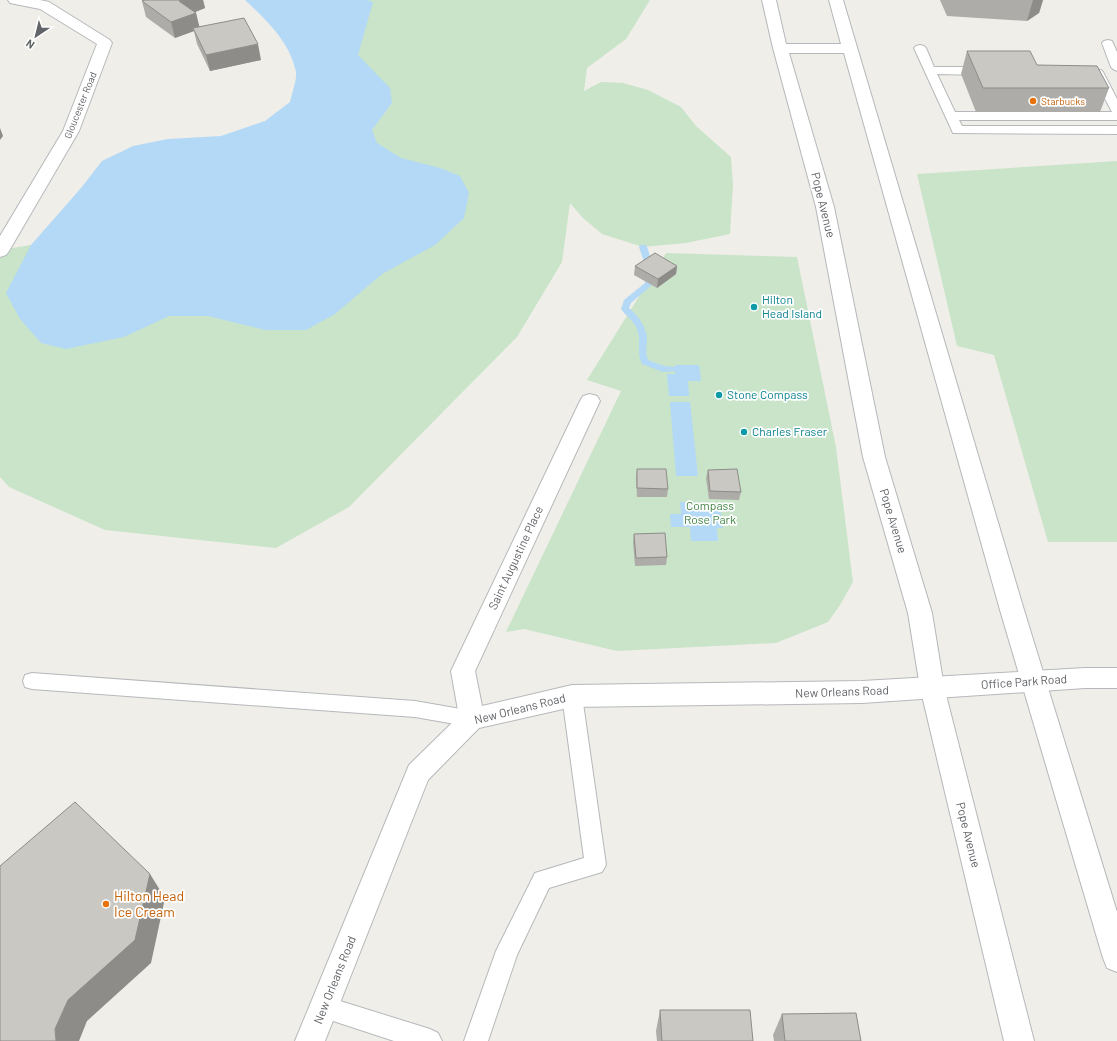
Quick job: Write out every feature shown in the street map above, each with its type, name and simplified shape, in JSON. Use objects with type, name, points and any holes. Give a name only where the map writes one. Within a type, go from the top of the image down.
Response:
[{"type":"main road","name":"Gloucester Road","points":[[0,251],[72,131],[104,43],[44,5],[15,0]]},
{"type":"main road","name":"Pope Avenue","points":[[769,0],[780,48],[825,207],[874,456],[920,612],[932,687],[1019,1041]]},
{"type":"main road","points":[[836,0],[1034,682],[1117,958]]},
{"type":"main road","points":[[780,48],[850,49]]},
{"type":"main road","name":"Saint Augustine Place","points":[[472,719],[463,671],[590,401]]},
{"type":"main road","name":"Office Park Road","points":[[932,687],[1085,678],[1117,678]]},
{"type":"main road","name":"New Orleans Road","points":[[310,1041],[418,773],[472,719],[572,696],[862,692],[932,687]]},
{"type":"lane","points":[[1108,44],[1117,67]]},
{"type":"lane","points":[[920,48],[952,116],[957,130],[1117,130]]},
{"type":"lane","points":[[930,70],[994,71]]},
{"type":"lane","points":[[1089,72],[1097,72],[1117,111]]},
{"type":"lane","points":[[952,116],[1117,116]]},
{"type":"lane","points":[[32,681],[415,709],[472,719]]},
{"type":"lane","points":[[476,1041],[507,951],[542,880],[595,865],[572,696]]},
{"type":"lane","points":[[324,1007],[430,1041]]},
{"type":"green space","points":[[282,0],[650,0],[626,39],[587,68],[584,91],[601,82],[623,83],[648,90],[681,107],[696,126],[731,157],[733,185],[730,234],[686,243],[643,247],[602,234],[583,218],[570,203],[562,262],[517,337],[349,507],[276,548],[105,530],[9,487],[0,477],[0,250],[31,245],[346,106]]},
{"type":"green space","points":[[1117,161],[1117,542],[1048,542],[994,355],[957,346],[917,174]]},
{"type":"green space","name":"Compass Rose Park","points":[[666,253],[797,257],[836,447],[853,582],[828,622],[776,643],[617,651],[524,629],[506,632],[621,391],[587,380]]},
{"type":"water","points":[[245,0],[367,0],[373,2],[358,55],[390,88],[392,103],[372,130],[377,143],[401,158],[440,168],[460,176],[469,193],[464,218],[435,245],[382,274],[335,314],[306,330],[265,330],[208,316],[169,316],[124,337],[66,349],[41,343],[20,319],[6,293],[31,245],[81,188],[102,161],[133,146],[168,139],[221,136],[265,121],[290,102],[296,75],[293,61],[283,41],[276,32]]},
{"type":"water","points":[[675,365],[699,365],[701,381],[688,381],[689,396],[669,396],[667,374],[675,374]]},
{"type":"water","points":[[670,402],[690,402],[698,476],[676,476]]},
{"type":"water","points":[[680,502],[696,502],[697,508],[720,508],[723,528],[717,528],[718,541],[691,541],[690,527],[671,527],[670,514],[681,514]]},
{"type":"building","points":[[182,0],[179,1],[196,13],[171,22],[142,1]]},
{"type":"building","points":[[244,18],[258,44],[206,55],[193,28]]},
{"type":"building","points":[[967,51],[1030,51],[1037,65],[1097,66],[1109,88],[983,88]]},
{"type":"building","points":[[655,253],[677,266],[658,279],[635,266]]},
{"type":"building","points":[[637,469],[666,469],[668,489],[637,488]]},
{"type":"building","points":[[737,469],[741,492],[710,491],[708,470]]},
{"type":"building","points":[[665,533],[667,557],[636,558],[634,534]]},
{"type":"building","points":[[75,802],[150,874],[135,940],[68,1000],[55,1029],[56,1041],[0,1041],[0,866]]},
{"type":"building","points":[[660,1010],[750,1010],[753,1041],[662,1041]]},
{"type":"building","points":[[856,1013],[861,1041],[785,1041],[782,1014]]},
{"type":"waterway","points":[[643,247],[650,268],[649,284],[627,302],[625,309],[634,318],[641,329],[643,338],[642,352],[645,362],[663,369],[675,369]]},
{"type":"place","name":"Starbucks","points":[[1033,101]]},
{"type":"place","name":"Hilton Head Island","points":[[754,307]]},
{"type":"place","name":"Stone Compass","points":[[719,395]]},
{"type":"place","name":"Charles Fraser","points":[[744,432]]},
{"type":"place","name":"Hilton Head Ice Cream","points":[[106,904]]}]
